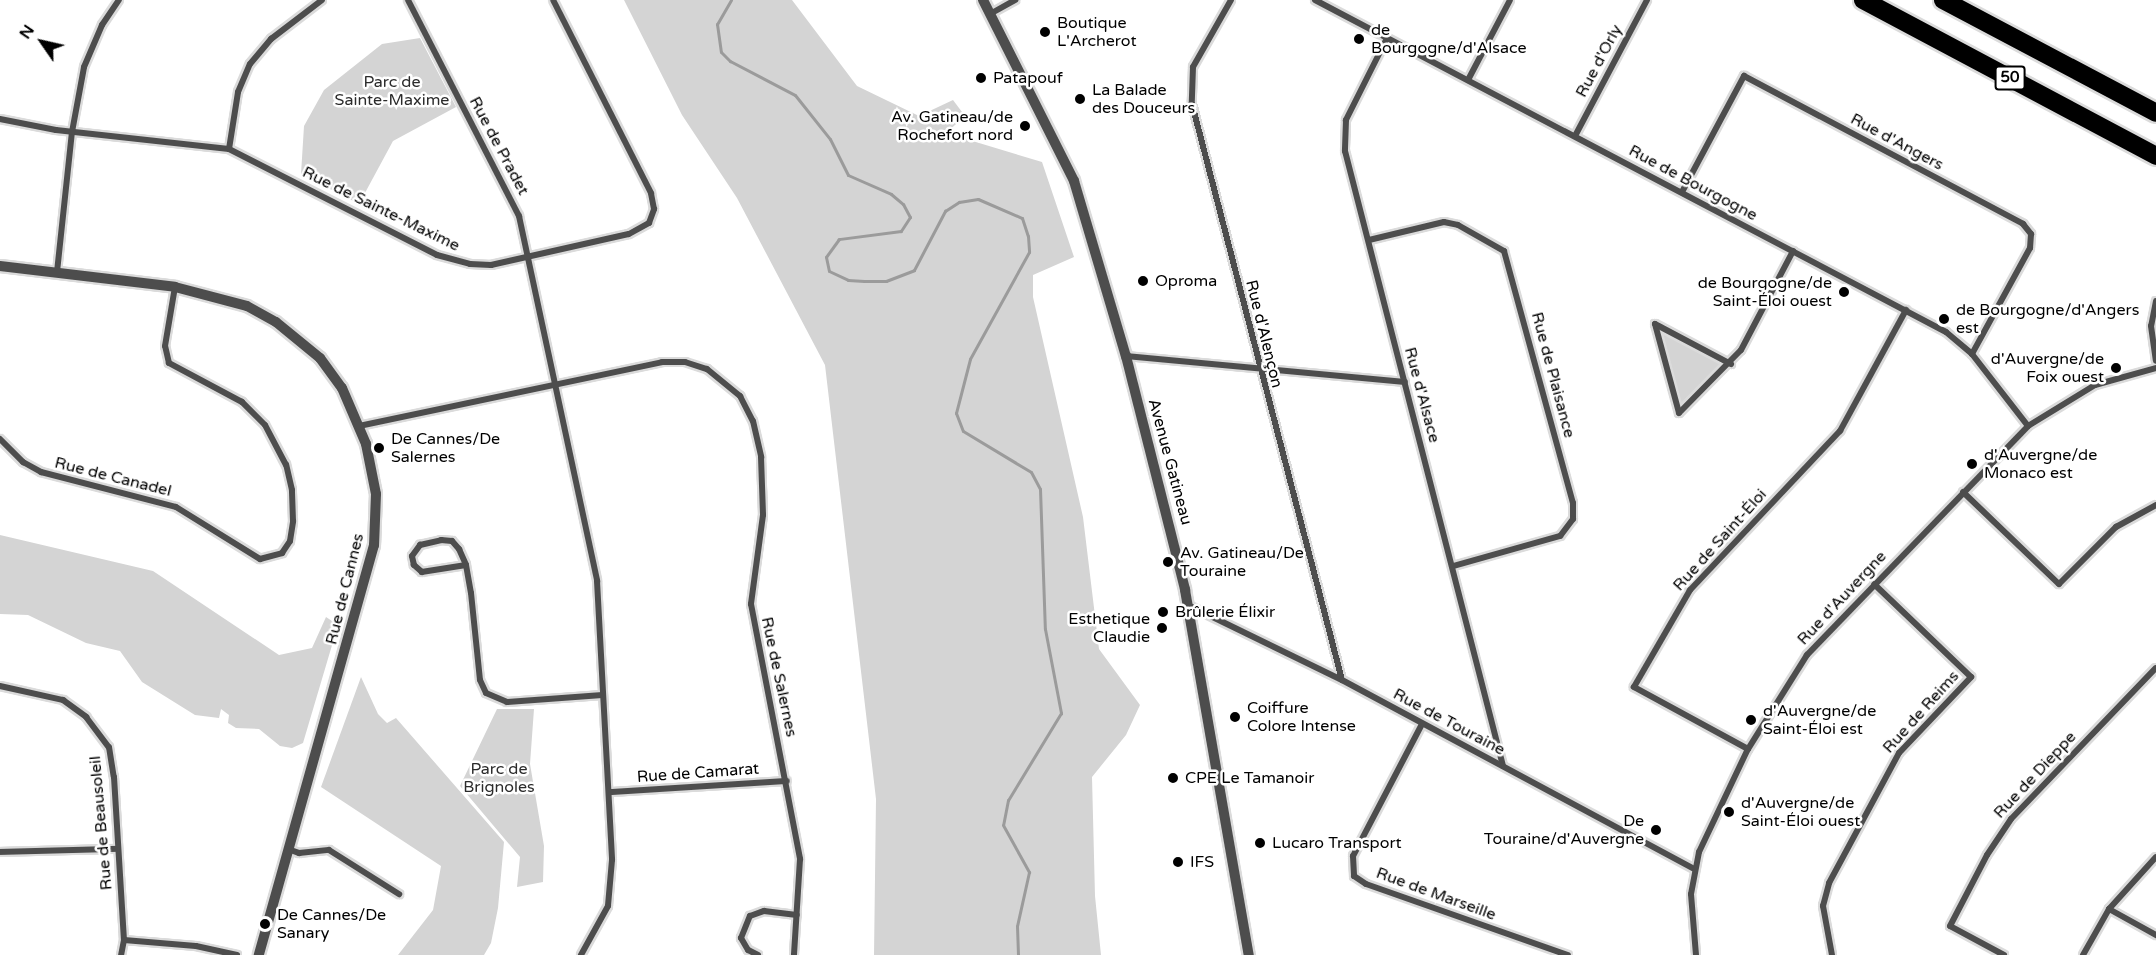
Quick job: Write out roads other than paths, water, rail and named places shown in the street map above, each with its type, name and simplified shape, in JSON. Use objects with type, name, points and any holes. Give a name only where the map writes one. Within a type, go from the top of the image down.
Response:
[{"type":"highway","name":"50","points":[[1863,0],[2156,156]]},
{"type":"highway","name":"50","points":[[1943,0],[2156,113]]},
{"type":"street","points":[[57,272],[72,132],[89,52],[119,0]]},
{"type":"street","points":[[229,149],[238,92],[250,64],[271,39],[321,0]]},
{"type":"street","name":"Rue de Pradet","points":[[408,0],[510,192],[527,257],[553,385]]},
{"type":"street","name":"Rue de Sainte-Maxime","points":[[0,119],[72,132],[229,149],[444,257],[480,265],[629,234],[649,223],[654,208],[651,193],[553,0]]},
{"type":"street","name":"Avenue Gatineau","points":[[983,0],[1074,181],[1126,356],[1188,605],[1249,955]]},
{"type":"street","points":[[990,14],[1015,0]]},
{"type":"street","name":"Rue d'Alençon","points":[[1230,0],[1193,67],[1190,92],[1259,371],[1342,681]]},
{"type":"street","name":"Rue de Bourgogne","points":[[1315,0],[1946,332],[1972,354],[2028,426]]},
{"type":"street","points":[[1468,80],[1510,0]]},
{"type":"street","name":"Rue d'Orly","points":[[1575,136],[1647,0]]},
{"type":"street","name":"Rue d'Alsace","points":[[1387,38],[1350,110],[1343,139],[1503,766]]},
{"type":"street","name":"Rue d'Angers","points":[[1682,192],[1744,76],[2023,224],[2031,234],[2030,248],[1972,354]]},
{"type":"street","name":"Rue de Plaisance","points":[[1369,240],[1444,222],[1458,225],[1504,251],[1573,503],[1573,519],[1560,536],[1453,566]]},
{"type":"street","points":[[1731,364],[1655,324],[1679,412],[1731,364],[1793,251]]},
{"type":"street","name":"Rue de Cannes","points":[[0,266],[176,287],[247,306],[291,333],[331,371],[359,426],[374,477],[377,510],[374,545],[259,955]]},
{"type":"street","name":"Rue de Canadel","points":[[0,439],[23,462],[41,472],[176,507],[260,559],[282,553],[290,541],[293,521],[292,490],[286,465],[265,425],[249,408],[217,385],[179,370],[170,363],[165,346],[176,287]]},
{"type":"street","points":[[2156,301],[2151,326],[2156,361]]},
{"type":"street","name":"Rue de Saint-Éloi","points":[[1748,748],[1634,687],[1690,590],[1840,431],[1906,310]]},
{"type":"street","points":[[1126,356],[1259,371],[1405,382]]},
{"type":"street","name":"Rue de Salernes","points":[[359,426],[652,363],[685,362],[720,377],[747,407],[763,473],[752,616],[787,781],[800,859],[794,955]]},
{"type":"street","name":"Rue d'Auvergne","points":[[1696,955],[1691,910],[1694,869],[1748,748],[1797,668],[1874,584],[2028,426],[2095,386],[2156,368]]},
{"type":"street","points":[[553,385],[600,601],[603,695],[610,792],[610,896],[599,928],[581,955]]},
{"type":"street","points":[[1963,492],[2059,584],[2116,527],[2156,505]]},
{"type":"street","points":[[466,565],[422,572],[414,565],[412,556],[420,545],[446,540],[456,544],[466,565],[480,680],[486,693],[507,702],[603,695]]},
{"type":"street","name":"Rue de Reims","points":[[1832,955],[1823,906],[1829,883],[1899,753],[1971,677],[1874,584]]},
{"type":"street","name":"Rue de Touraine","points":[[1188,605],[1342,681],[1694,869]]},
{"type":"street","name":"Rue de Dieppe","points":[[2004,955],[1950,926],[1982,865],[2011,819],[2156,668]]},
{"type":"street","name":"Rue de Beausoleil","points":[[0,686],[63,700],[103,735],[114,777],[124,940],[121,955]]},
{"type":"street","name":"Rue de Marseille","points":[[1422,724],[1353,856],[1354,876],[1366,884],[1568,955]]},
{"type":"street","name":"Rue de Camarat","points":[[610,792],[787,781]]},
{"type":"street","points":[[0,852],[117,849]]},
{"type":"street","points":[[288,849],[298,853],[329,850],[399,894]]},
{"type":"street","points":[[2083,955],[2109,909],[2156,857]]},
{"type":"street","points":[[2109,909],[2156,935]]},
{"type":"street","points":[[759,955],[748,950],[741,938],[750,916],[764,911],[796,915]]},
{"type":"street","points":[[124,940],[196,946],[237,955]]},
{"type":"waterway","points":[[731,0],[717,24],[721,52],[730,61],[795,95],[830,139],[848,175],[891,194],[903,204],[910,217],[901,231],[839,239],[826,257],[829,271],[848,280],[886,281],[914,270],[945,211],[959,202],[978,199],[1022,218],[1028,236],[1029,252],[970,359],[956,413],[963,431],[1031,472],[1040,489],[1045,629],[1061,713],[1008,800],[1003,825],[1029,872],[1017,926],[1018,955]]},
{"type":"place","name":"Boutique L'Archerot","points":[[1045,32]]},
{"type":"place","name":"de Bourgogne/d'Alsace","points":[[1359,39]]},
{"type":"place","name":"Patapouf","points":[[981,78]]},
{"type":"place","name":"La Balade des Douceurs","points":[[1080,99]]},
{"type":"place","name":"Av. Gatineau/de Rochefort nord","points":[[1025,126]]},
{"type":"place","name":"Oproma","points":[[1143,281]]},
{"type":"place","name":"de Bourgogne/de Saint-Éloi ouest","points":[[1844,292]]},
{"type":"place","name":"de Bourgogne/d'Angers est","points":[[1944,319]]},
{"type":"place","name":"d'Auvergne/de Foix ouest","points":[[2116,368]]},
{"type":"place","name":"De Cannes/De Salernes","points":[[379,448]]},
{"type":"place","name":"d'Auvergne/de Monaco est","points":[[1972,464]]},
{"type":"place","name":"Av. Gatineau/De Touraine","points":[[1168,562]]},
{"type":"place","name":"Brûlerie Élixir","points":[[1163,612]]},
{"type":"place","name":"Esthetique Claudie","points":[[1162,628]]},
{"type":"place","name":"Coiffure Colore Intense","points":[[1235,717]]},
{"type":"place","name":"d'Auvergne/de Saint-Éloi est","points":[[1751,720]]},
{"type":"place","name":"CPE Le Tamanoir","points":[[1173,778]]},
{"type":"place","name":"d'Auvergne/de Saint-Éloi ouest","points":[[1729,812]]},
{"type":"place","name":"De Touraine/d'Auvergne","points":[[1656,830]]},
{"type":"place","name":"Lucaro Transport","points":[[1260,843]]},
{"type":"place","name":"IFS","points":[[1178,862]]},
{"type":"place","name":"De Cannes/De Sanary","points":[[265,924]]},
{"type":"park label","name":"Parc de Sainte-Maxime","points":[[392,91]]},
{"type":"park label","name":"Parc de Brignoles","points":[[499,778]]}]
